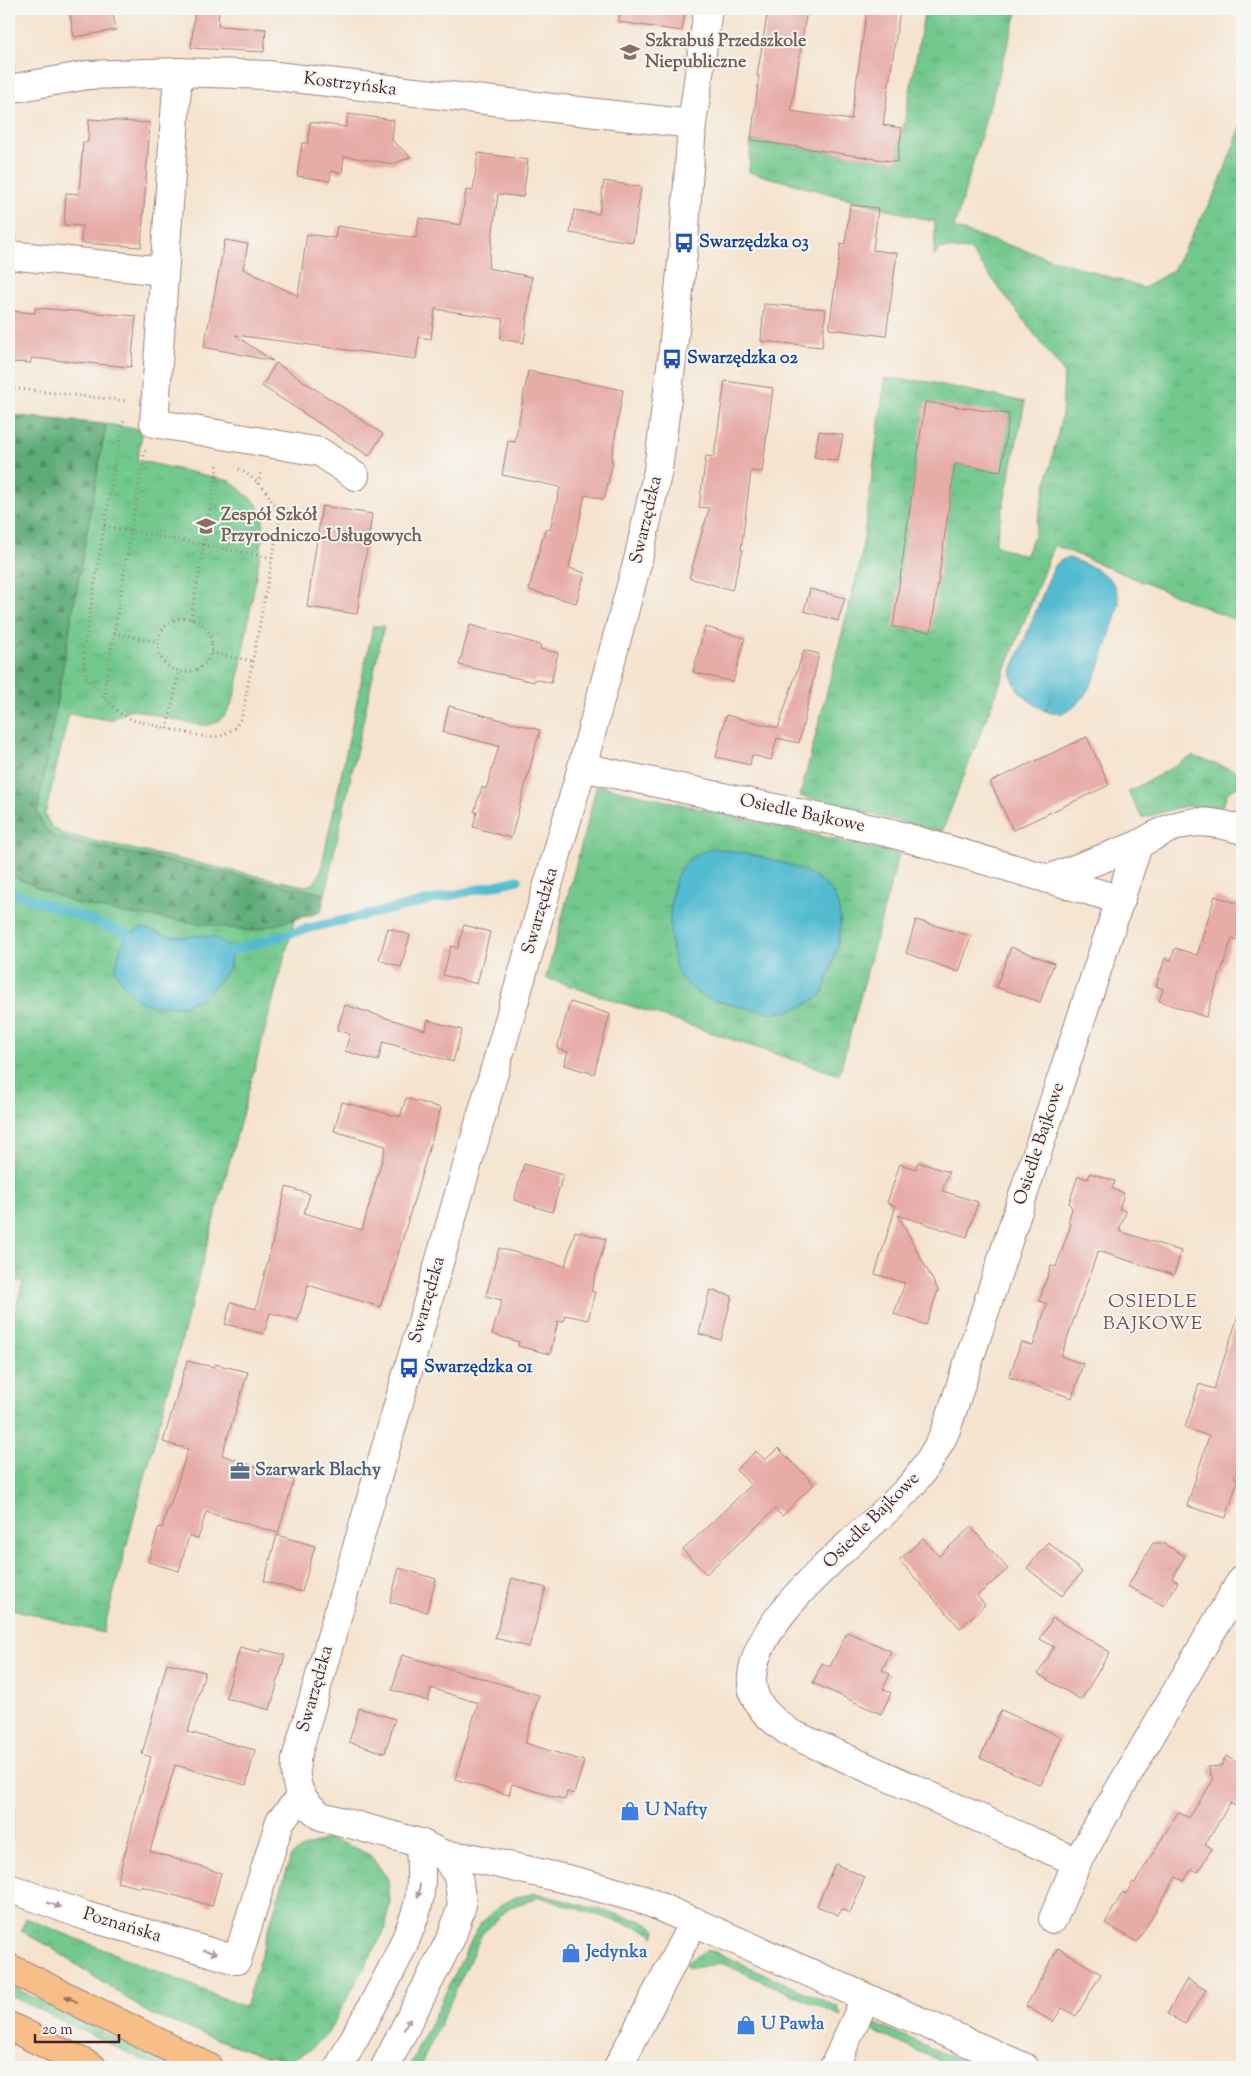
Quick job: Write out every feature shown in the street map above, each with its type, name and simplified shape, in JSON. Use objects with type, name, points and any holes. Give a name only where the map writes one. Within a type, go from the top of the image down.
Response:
[{"type":"main road","points":[[9,1968],[208,2067]]},
{"type":"main road","points":[[9,2026],[92,2067]]},
{"type":"street","name":"Swarzędzka","points":[[385,2067],[452,1936],[462,1905],[458,1876],[444,1855],[420,1843],[321,1816],[310,1808],[294,1780],[296,1759],[582,767],[638,560],[658,470],[684,243],[692,124],[708,9]]},
{"type":"street","name":"Kostrzyńska","points":[[9,89],[88,75],[178,72],[267,75],[692,124]]},
{"type":"street","points":[[178,72],[154,423],[320,452],[355,476]]},
{"type":"street","points":[[9,255],[164,271]]},
{"type":"street","name":"Osiedle Bajkowe","points":[[582,767],[892,833],[1121,900]]},
{"type":"street","points":[[1048,879],[1138,845],[1180,823],[1203,822],[1242,830]]},
{"type":"street","name":"Osiedle Bajkowe","points":[[1077,1862],[790,1734],[764,1714],[755,1698],[752,1678],[757,1656],[767,1635],[782,1614],[807,1585],[905,1492],[936,1451],[946,1430],[1138,845]]},
{"type":"street","points":[[1053,1919],[1077,1862],[1242,1579]]},
{"type":"street","name":"Poznańska","points":[[9,1888],[86,1916],[237,1960],[280,1821],[302,1796]]},
{"type":"street","points":[[339,2067],[401,1947],[416,1910],[421,1877],[420,1843]]},
{"type":"street","points":[[444,1855],[473,1858],[575,1880],[644,1900],[865,1999],[1024,2067]]},
{"type":"street","points":[[618,2067],[694,1921]]},
{"type":"street","points":[[834,2067],[865,1999]]},
{"type":"path","points":[[9,388],[129,401],[127,411]]},
{"type":"path","points":[[124,420],[82,654],[86,677],[120,712],[132,720],[210,738],[224,735],[235,728],[242,716],[279,524],[276,507],[271,495],[258,484]]},
{"type":"path","points":[[106,698],[105,686],[131,531],[146,446],[154,423]]},
{"type":"path","points":[[191,619],[218,461]]},
{"type":"path","points":[[104,526],[273,558]]},
{"type":"path","points":[[191,619],[206,628],[210,636],[211,653],[201,667],[192,671],[179,672],[162,659],[158,642],[166,626],[173,621],[191,619]]},
{"type":"path","points":[[114,632],[158,642]]},
{"type":"path","points":[[211,653],[253,661]]},
{"type":"path","points":[[167,729],[179,672]]},
{"type":"path","points":[[1046,712],[1054,689]]},
{"type":"green space","points":[[925,9],[1018,9],[954,228],[1144,288],[1173,270],[1217,189],[1242,124],[1242,623],[1054,545],[942,832],[800,796],[861,559],[885,378],[929,382],[1025,402],[995,545],[1025,556],[1034,536],[1062,415],[1064,373],[970,250],[940,248],[934,257],[935,222],[749,172],[751,140],[897,162]]},
{"type":"green space","points":[[9,415],[106,424],[37,813],[46,830],[56,838],[325,894],[321,912],[253,931],[122,913],[75,903],[9,875]]},
{"type":"green space","points":[[106,424],[143,430],[137,460],[230,481],[256,503],[263,518],[263,536],[237,687],[228,711],[219,720],[207,725],[182,722],[131,709],[111,720],[69,714],[45,815],[50,825],[62,834],[304,886],[313,884],[320,874],[373,626],[384,626],[325,894],[56,838],[46,830],[37,813]]},
{"type":"green space","points":[[1193,756],[1242,773],[1242,785],[1228,792],[1222,807],[1185,806],[1142,818],[1128,792]]},
{"type":"green space","points":[[597,785],[899,854],[839,1075],[546,978]]},
{"type":"green space","points":[[9,875],[75,903],[253,931],[295,918],[103,1633],[9,1608],[9,1332],[23,1282],[9,1278]]},
{"type":"green space","points":[[325,1839],[346,1844],[370,1855],[388,1879],[390,1901],[386,1928],[328,2033],[310,2050],[290,2060],[265,2057],[150,2014],[50,1947],[21,1931],[26,1918],[245,2007],[291,1856],[303,1848]]},
{"type":"green space","points":[[536,1893],[646,1922],[656,1931],[654,1937],[651,1932],[540,1897],[510,1907],[482,1934],[420,2067],[409,2067],[479,1925],[502,1904],[516,1897]]},
{"type":"green space","points":[[706,1950],[716,1952],[838,2007],[841,2016],[721,1963],[688,1969],[686,1963]]},
{"type":"green space","points":[[9,1985],[174,2067],[157,2067],[9,1995]]},
{"type":"green space","points":[[874,2023],[975,2067],[954,2067],[866,2028],[868,2024]]},
{"type":"water","points":[[1069,558],[1103,573],[1109,578],[1118,594],[1119,604],[1101,661],[1092,682],[1081,700],[1068,711],[1052,713],[1034,704],[1022,694],[1015,686],[1012,671],[1054,566],[1063,559]]},
{"type":"water","points":[[713,848],[784,863],[817,878],[830,889],[837,902],[840,913],[840,925],[837,949],[822,995],[789,1011],[766,1011],[728,1004],[706,997],[697,993],[682,979],[673,955],[670,924],[676,878],[687,861]]},
{"type":"water","points":[[143,928],[163,935],[180,937],[211,936],[218,939],[225,943],[232,951],[230,967],[204,997],[182,1006],[159,1007],[138,1001],[123,984],[115,970],[121,946],[128,934]]},
{"type":"building","points":[[69,9],[112,9],[116,30],[74,37]]},
{"type":"building","points":[[195,9],[219,9],[218,26],[266,29],[264,52],[191,48]]},
{"type":"building","points":[[620,9],[685,9],[682,31],[619,22]]},
{"type":"building","points":[[768,9],[807,9],[791,111],[851,120],[867,9],[900,9],[883,125],[902,128],[897,162],[751,140],[759,76],[757,76]]},
{"type":"building","points":[[348,114],[394,120],[392,140],[411,157],[393,164],[344,156],[342,173],[331,171],[330,181],[297,176],[302,143],[308,143],[310,122],[346,127]]},
{"type":"building","points":[[89,119],[150,123],[141,247],[81,243],[82,226],[64,225],[66,193],[79,194],[83,142],[88,142]]},
{"type":"building","points":[[478,153],[528,160],[523,197],[498,194],[488,268],[532,277],[524,343],[500,339],[503,319],[435,309],[431,339],[419,337],[416,359],[235,335],[273,361],[204,347],[225,240],[248,244],[243,269],[298,296],[307,234],[335,238],[337,226],[416,238],[419,218],[461,225],[466,190],[473,191]]},
{"type":"building","points":[[604,181],[641,187],[633,242],[570,233],[574,210],[599,214]]},
{"type":"building","points":[[850,205],[878,208],[873,250],[897,253],[886,336],[829,329],[841,243],[845,244]]},
{"type":"building","points":[[764,304],[826,309],[822,347],[761,341]]},
{"type":"building","points":[[35,308],[136,316],[131,367],[31,358],[31,363],[9,362],[9,311],[35,313]]},
{"type":"building","points":[[276,363],[383,434],[369,456],[262,386]]},
{"type":"building","points":[[528,371],[623,390],[611,461],[613,462],[604,499],[585,495],[569,568],[585,573],[576,603],[529,590],[545,529],[550,530],[560,487],[502,475],[508,441],[515,442]]},
{"type":"building","points":[[725,381],[773,388],[762,472],[751,471],[741,550],[743,550],[732,590],[689,578],[709,508],[699,507],[706,456],[714,457]]},
{"type":"building","points":[[925,402],[1009,414],[1001,471],[955,464],[931,632],[893,627]]},
{"type":"building","points":[[819,431],[843,435],[838,461],[814,457]]},
{"type":"building","points":[[322,506],[372,514],[357,614],[307,607]]},
{"type":"building","points":[[810,589],[845,598],[838,621],[804,611]]},
{"type":"building","points":[[470,625],[541,645],[540,649],[558,653],[551,683],[535,679],[534,682],[459,665]]},
{"type":"building","points":[[705,627],[745,638],[733,682],[693,672]]},
{"type":"building","points":[[804,650],[819,654],[799,743],[777,738],[771,760],[752,755],[750,765],[716,757],[726,715],[778,728]]},
{"type":"building","points":[[449,706],[540,730],[511,838],[473,827],[477,812],[474,812],[482,787],[486,789],[499,746],[443,732]]},
{"type":"building","points":[[1087,737],[1109,785],[1013,830],[990,782]]},
{"type":"building","points":[[1215,896],[1242,905],[1242,942],[1232,939],[1206,1017],[1159,1001],[1163,989],[1156,986],[1165,958],[1171,960],[1175,948],[1197,955]]},
{"type":"building","points":[[916,920],[971,936],[959,972],[906,953]]},
{"type":"building","points":[[464,925],[490,932],[477,984],[443,975],[451,946],[458,948]]},
{"type":"building","points":[[388,928],[410,935],[401,967],[379,960]]},
{"type":"building","points":[[1011,947],[1054,963],[1040,1002],[996,987]]},
{"type":"building","points":[[570,1002],[610,1014],[594,1074],[564,1065],[568,1052],[557,1049]]},
{"type":"building","points":[[345,1005],[425,1030],[428,1020],[462,1030],[453,1062],[383,1042],[378,1061],[345,1051],[350,1034],[337,1030]]},
{"type":"building","points":[[406,1098],[441,1108],[387,1292],[385,1292],[380,1307],[308,1285],[298,1320],[270,1313],[264,1334],[225,1324],[231,1302],[256,1309],[286,1187],[310,1194],[304,1213],[362,1230],[386,1146],[334,1131],[342,1102],[400,1117]]},
{"type":"building","points":[[918,1162],[949,1172],[942,1191],[978,1202],[967,1237],[898,1215],[938,1290],[926,1325],[894,1314],[905,1283],[875,1274],[896,1206],[887,1203],[900,1164],[916,1169]]},
{"type":"building","points":[[524,1164],[563,1175],[552,1212],[514,1200]]},
{"type":"building","points":[[1090,1173],[1115,1181],[1112,1189],[1124,1193],[1119,1209],[1126,1211],[1119,1231],[1181,1251],[1174,1275],[1098,1251],[1061,1356],[1083,1364],[1072,1398],[1009,1377],[1021,1342],[1033,1346],[1047,1304],[1039,1301],[1051,1266],[1056,1267],[1071,1224],[1068,1223],[1072,1208],[1069,1203],[1078,1176],[1088,1179]]},
{"type":"building","points":[[575,1231],[606,1239],[591,1291],[595,1292],[588,1320],[565,1315],[563,1322],[558,1321],[550,1354],[518,1346],[519,1342],[492,1334],[502,1300],[486,1296],[499,1248],[565,1266]]},
{"type":"building","points":[[710,1290],[732,1296],[721,1340],[699,1334]]},
{"type":"building","points":[[1238,1316],[1242,1316],[1242,1453],[1234,1478],[1238,1479],[1226,1518],[1187,1506],[1209,1436],[1185,1428],[1199,1384],[1214,1389]]},
{"type":"building","points":[[187,1361],[214,1367],[215,1364],[248,1372],[222,1455],[294,1480],[278,1533],[206,1512],[198,1539],[189,1536],[179,1571],[148,1562],[159,1527],[162,1528],[168,1506],[170,1506],[188,1449],[163,1442]]},
{"type":"building","points":[[778,1448],[814,1484],[782,1516],[775,1509],[706,1574],[683,1550],[751,1485],[736,1470],[756,1451],[765,1460]]},
{"type":"building","points":[[971,1527],[1008,1569],[977,1596],[985,1605],[960,1628],[899,1560],[923,1538],[939,1556]]},
{"type":"building","points":[[277,1535],[315,1546],[302,1592],[264,1581]]},
{"type":"building","points":[[1048,1542],[1082,1572],[1062,1596],[1027,1568]]},
{"type":"building","points":[[1153,1543],[1162,1543],[1185,1556],[1172,1578],[1178,1582],[1164,1606],[1128,1586]]},
{"type":"building","points":[[399,1568],[436,1579],[427,1612],[390,1602]]},
{"type":"building","points":[[512,1578],[546,1588],[529,1647],[495,1638]]},
{"type":"building","points":[[1053,1618],[1110,1652],[1081,1700],[1038,1674],[1054,1647],[1040,1639]]},
{"type":"building","points":[[847,1632],[891,1651],[882,1670],[890,1674],[883,1689],[891,1693],[881,1714],[813,1683],[822,1663],[830,1667]]},
{"type":"building","points":[[240,1647],[260,1652],[261,1649],[285,1655],[270,1710],[226,1698]]},
{"type":"building","points":[[402,1655],[539,1695],[525,1743],[584,1761],[574,1794],[567,1792],[565,1800],[512,1784],[509,1795],[455,1779],[478,1703],[431,1688],[428,1701],[392,1690]]},
{"type":"building","points":[[167,1663],[205,1672],[188,1732],[255,1750],[246,1785],[175,1765],[150,1851],[221,1873],[212,1906],[141,1886],[141,1888],[117,1882],[151,1757],[142,1754]]},
{"type":"building","points":[[359,1708],[395,1719],[385,1753],[349,1742]]},
{"type":"building","points":[[1001,1710],[1062,1737],[1041,1785],[980,1758]]},
{"type":"building","points":[[1226,1756],[1242,1766],[1242,1810],[1230,1803],[1205,1845],[1212,1848],[1198,1872],[1192,1869],[1184,1881],[1176,1877],[1137,1942],[1105,1923],[1123,1892],[1126,1894],[1133,1882],[1135,1883],[1178,1812],[1189,1818],[1213,1780],[1208,1767],[1221,1766]]},
{"type":"building","points":[[835,1864],[865,1877],[850,1913],[841,1909],[838,1915],[817,1906]]},
{"type":"building","points":[[1058,1948],[1101,1974],[1076,2016],[1062,2008],[1053,2022],[1026,2006]]},
{"type":"building","points":[[1187,1979],[1206,1990],[1185,2024],[1167,2014]]},
{"type":"waterway","points":[[232,951],[305,929],[518,880]]},
{"type":"waterway","points":[[9,891],[128,934]]},
{"type":"place","name":"Szkrabuś Przedszkole Niepubliczne","points":[[630,52]]},
{"type":"place","name":"Swarzędzka 03","points":[[684,243]]},
{"type":"place","name":"Swarzędzka 02","points":[[672,359]]},
{"type":"place","name":"Zespół Szkół Przyrodniczo-Usługowych","points":[[206,526]]},
{"type":"place","name":"Swarzędzka 01","points":[[409,1368]]},
{"type":"place","name":"Szarwark Blachy","points":[[240,1471]]},
{"type":"place","name":"U Nafty","points":[[630,1811]]},
{"type":"place","name":"Jedynka","points":[[571,1953]]},
{"type":"place","name":"U Pawła","points":[[746,2025]]},
{"type":"district","name":"OSIEDLE BAJKOWE","points":[[1153,1313]]}]
